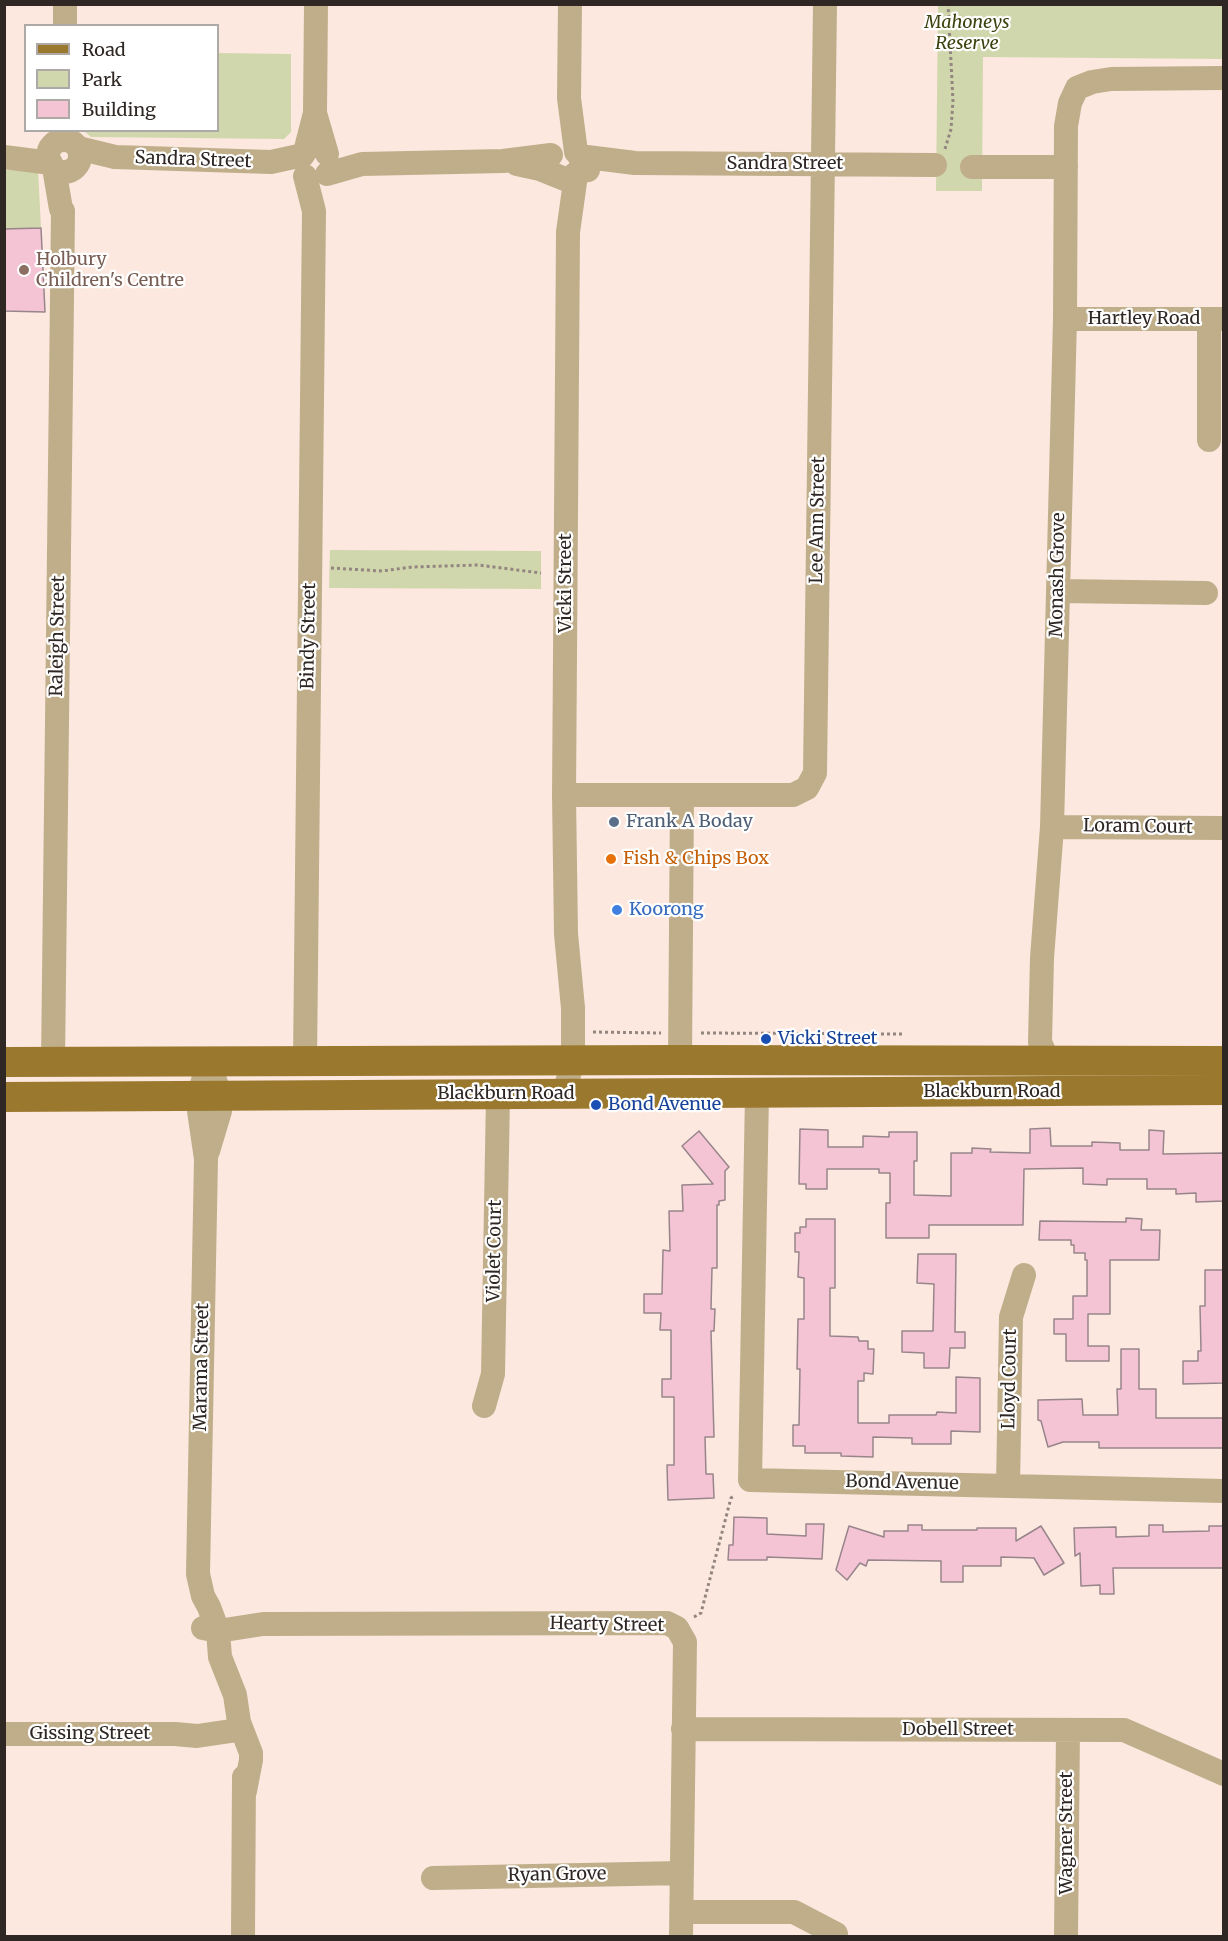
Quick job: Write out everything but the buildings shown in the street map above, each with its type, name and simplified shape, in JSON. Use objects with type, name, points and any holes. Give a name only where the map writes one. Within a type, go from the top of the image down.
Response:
[{"type":"main road","name":"Blackburn Road","points":[[4,1062],[565,1060],[679,1046],[1048,1061],[1224,1062]]},
{"type":"main road","name":"Blackburn Road","points":[[4,1098],[1224,1090]]},
{"type":"street","points":[[65,4],[65,24]]},
{"type":"street","name":"Bindy Street","points":[[305,1061],[316,4]]},
{"type":"street","name":"Vicki Street","points":[[564,1094],[565,1060],[559,1007],[566,934],[564,795],[568,232],[566,164],[570,4]]},
{"type":"street","name":"Lee Ann Street","points":[[564,795],[793,795],[807,788],[815,773],[825,4]]},
{"type":"street","name":"Monash Grove","points":[[1048,1061],[1040,1042],[1042,958],[1052,827],[1065,319],[1066,126],[1070,103],[1077,88],[1092,82],[1111,79],[1224,78]]},
{"type":"street","name":"Sandra Street","points":[[7,157],[64,151],[113,159],[115,157],[316,164],[503,161],[566,164],[823,164],[939,160]]},
{"type":"street","name":"Raleigh Street","points":[[53,1062],[64,151]]},
{"type":"street","points":[[972,167],[1066,167]]},
{"type":"street","name":"Hartley Road","points":[[1065,319],[1216,319]]},
{"type":"street","points":[[1209,442],[1216,319]]},
{"type":"street","points":[[1058,591],[1206,593]]},
{"type":"street","points":[[679,1046],[682,795]]},
{"type":"street","name":"Loram Court","points":[[1052,827],[1224,828]]},
{"type":"street","points":[[208,1061],[210,1096]]},
{"type":"street","points":[[750,1480],[757,1093]]},
{"type":"street","name":"Violet Court","points":[[484,1406],[493,1374],[498,1095]]},
{"type":"street","name":"Marama Street","points":[[210,1096],[220,1111],[206,1159],[198,1574],[202,1596],[212,1626],[208,1657],[233,1725],[242,1758],[245,1791],[243,1936]]},
{"type":"street","name":"Lloyd Court","points":[[1008,1486],[1011,1317],[1024,1275]]},
{"type":"street","name":"Bond Avenue","points":[[750,1480],[1224,1491]]},
{"type":"street","name":"Hearty Street","points":[[212,1626],[243,1620],[263,1624],[667,1623],[677,1628],[685,1642],[681,1936]]},
{"type":"street","name":"Gissing Street","points":[[4,1734],[197,1736],[233,1725]]},
{"type":"street","name":"Dobell Street","points":[[683,1729],[1124,1730],[1224,1774]]},
{"type":"street","name":"Wagner Street","points":[[1066,1936],[1068,1730]]},
{"type":"street","name":"Ryan Grove","points":[[433,1878],[682,1873]]},
{"type":"street","points":[[681,1912],[794,1912],[836,1934]]},
{"type":"path","points":[[939,160],[951,129],[948,4]]},
{"type":"path","points":[[329,568],[382,571],[412,567],[478,565],[541,573]]},
{"type":"path","points":[[593,1032],[679,1046],[912,1034]]},
{"type":"path","points":[[677,1628],[701,1613],[731,1498],[750,1480]]},
{"type":"green space","name":"Mahoneys Reserve","points":[[938,5],[1223,5],[1223,59],[983,57],[982,191],[936,191]]},
{"type":"green space","points":[[219,53],[291,54],[291,132],[284,139],[91,137],[85,132],[219,132]]},
{"type":"green space","points":[[38,169],[41,228],[5,229],[4,170]]},
{"type":"green space","points":[[330,550],[541,551],[541,589],[329,588]]},
{"type":"place","name":"Holbury Children's Centre","points":[[24,270]]},
{"type":"place","name":"Frank A Boday","points":[[614,822]]},
{"type":"place","name":"Fish & Chips Box","points":[[611,859]]},
{"type":"place","name":"Koorong","points":[[617,910]]},
{"type":"place","name":"Vicki Street","points":[[766,1039]]},
{"type":"place","name":"Bond Avenue","points":[[596,1105]]}]
